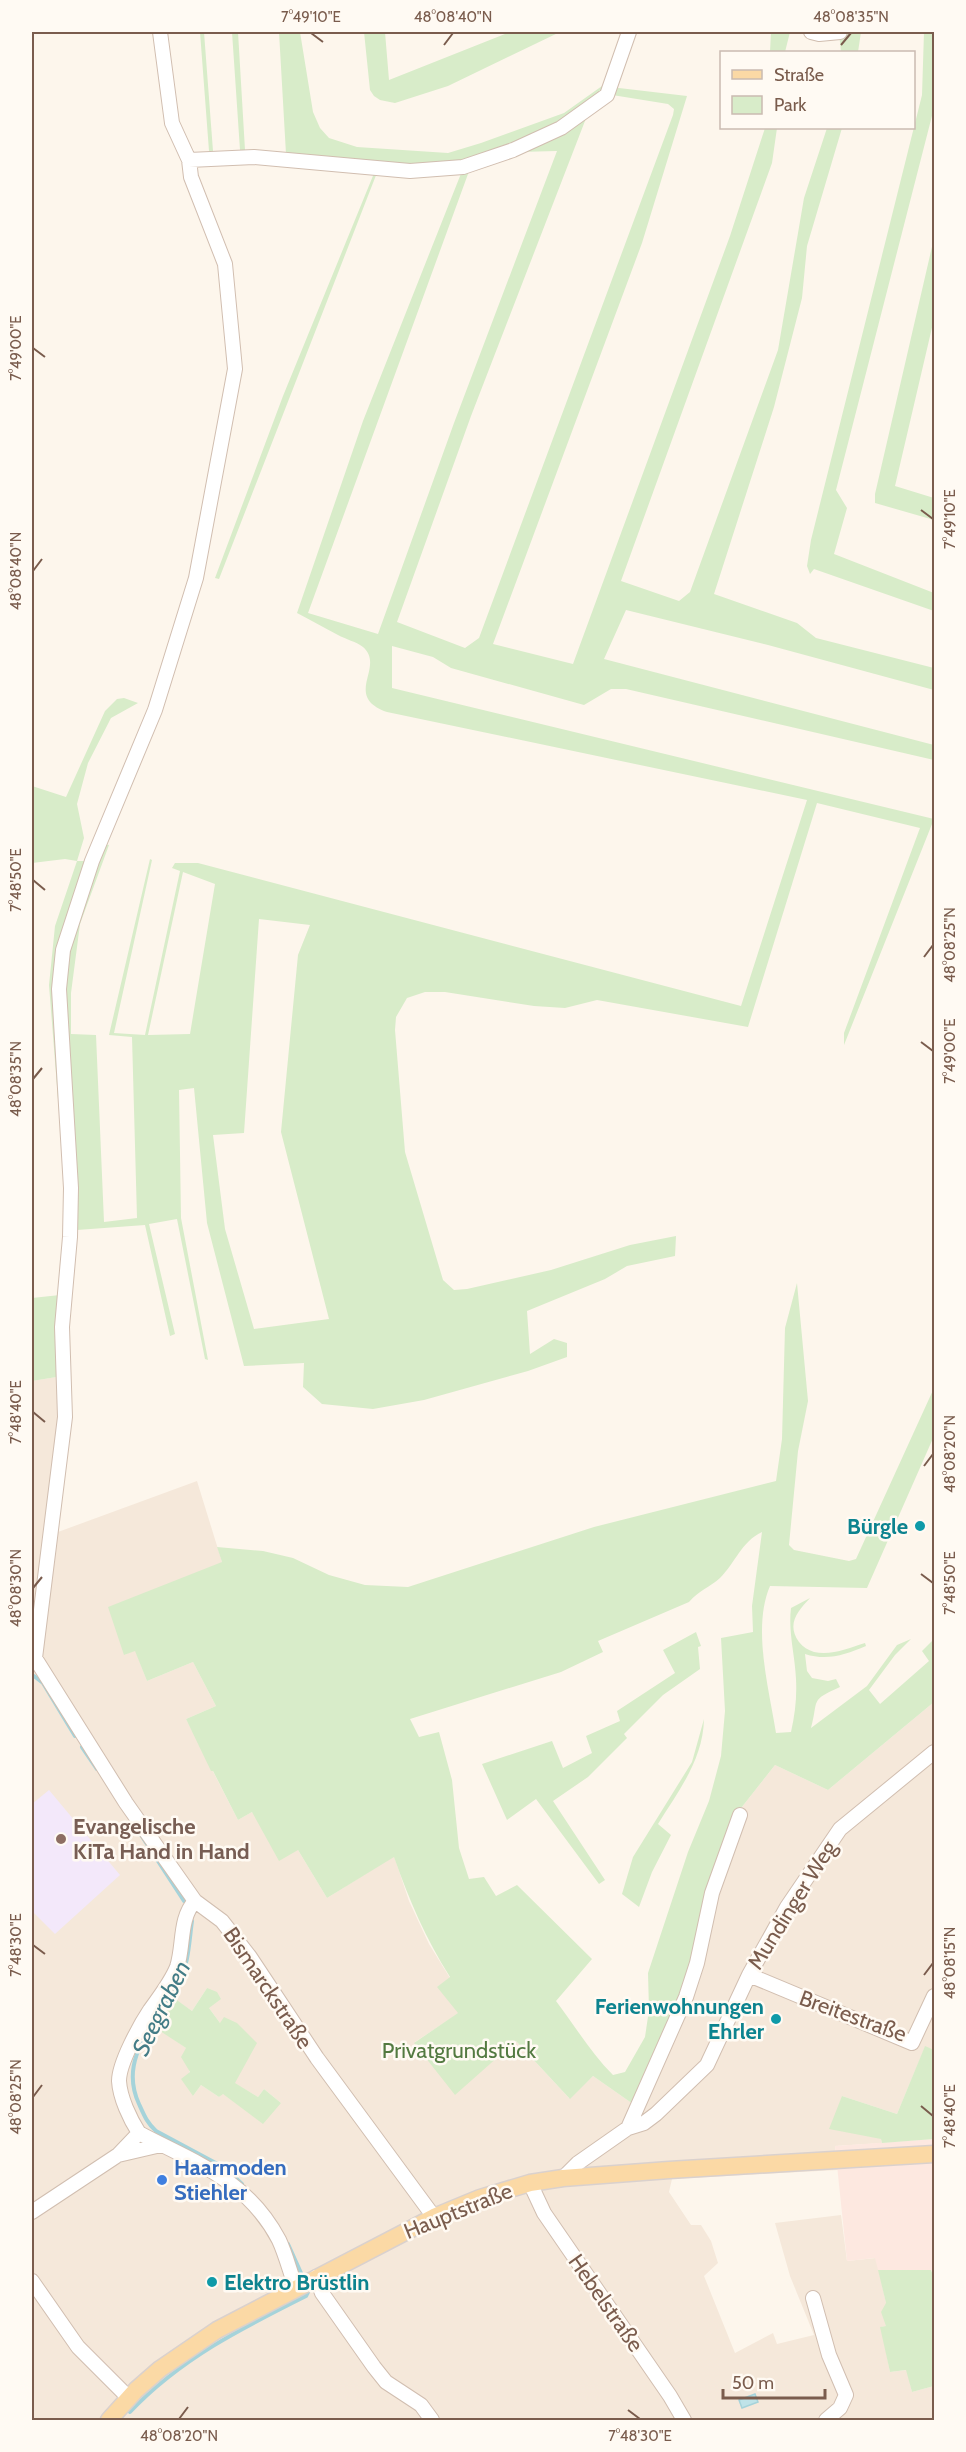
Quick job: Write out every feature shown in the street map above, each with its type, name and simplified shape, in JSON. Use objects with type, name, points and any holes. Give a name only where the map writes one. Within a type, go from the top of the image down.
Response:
[{"type":"main road","name":"Hauptstraße","points":[[109,2421],[129,2398],[160,2369],[217,2330],[434,2217],[480,2198],[530,2183],[563,2178],[934,2154]]},
{"type":"street","name":"Bismarckstraße","points":[[160,32],[172,123],[189,160],[191,177],[225,264],[235,369],[196,579],[155,710],[92,861],[63,950],[59,989],[71,1188],[70,1237],[62,1327],[65,1417],[33,1658],[126,1803],[195,1901],[222,1921],[250,1957],[317,2058],[434,2217]]},
{"type":"street","points":[[189,160],[254,157],[410,171],[463,167],[513,150],[561,128],[607,95],[629,32]]},
{"type":"street","points":[[811,32],[840,32]]},
{"type":"street","name":"Mundinger Weg","points":[[563,2178],[578,2163],[628,2128],[644,2123],[656,2114],[707,2065],[749,1975],[787,1907],[840,1829],[934,1752]]},
{"type":"street","points":[[628,2128],[686,1997],[697,1962],[711,1893],[740,1815]]},
{"type":"street","points":[[195,1901],[189,1907],[184,1924],[177,1967],[143,2021],[123,2065],[119,2081],[131,2120],[139,2133],[219,2174],[242,2192],[262,2215],[279,2240],[296,2288]]},
{"type":"street","name":"Breitestraße","points":[[749,1975],[912,2043],[934,1996]]},
{"type":"street","points":[[32,2212],[118,2155],[139,2133]]},
{"type":"street","points":[[118,2155],[161,2145]]},
{"type":"street","name":"Hebelstraße","points":[[530,2183],[544,2213],[670,2396],[684,2421]]},
{"type":"street","points":[[316,2277],[322,2293],[386,2382],[421,2405],[432,2421]]},
{"type":"street","points":[[32,2282],[78,2347],[129,2398]]},
{"type":"street","points":[[813,2298],[829,2355],[846,2395],[840,2408],[826,2421]]},
{"type":"shaded area","points":[[69,1375],[70,1416],[58,1532],[197,1481],[222,1562],[124,1655],[135,1650],[147,1681],[193,1662],[216,1706],[186,1719],[238,1820],[252,1812],[298,1850],[327,1898],[394,1856],[409,1901],[429,1944],[450,1978],[438,1987],[459,2013],[415,2042],[516,2041],[569,2098],[593,2076],[633,2104],[734,1817],[775,1765],[828,1790],[934,1702],[934,2050],[925,2047],[897,2114],[842,2096],[881,2139],[882,2143],[835,2146],[838,2170],[672,2179],[669,2192],[691,2225],[701,2225],[711,2241],[718,2263],[704,2276],[735,2353],[773,2333],[777,2344],[814,2335],[790,2276],[775,2223],[841,2215],[847,2261],[876,2258],[886,2303],[886,2326],[881,2327],[890,2372],[907,2370],[912,2392],[934,2386],[934,2420],[32,2420],[32,1631],[35,1625],[32,1593],[32,1381]],"holes":[[[207,1988],[209,2008],[220,2023],[234,2083],[258,2097],[264,2089],[281,2103],[222,2094],[219,2097],[201,2085],[193,2096],[186,2048],[173,2039],[173,1998],[192,2011]]]},
{"type":"shaded area","name":"Evangelische KiTa Hand in Hand","points":[[49,1790],[120,1875],[55,1934],[32,1911],[32,1804]]},
{"type":"shaded area","points":[[934,2139],[934,2278],[931,2270],[878,2270],[875,2258],[847,2261],[835,2146]]},
{"type":"green space","points":[[200,32],[204,32],[213,151],[209,151]]},
{"type":"green space","points":[[232,32],[238,32],[245,150],[240,150]]},
{"type":"green space","points":[[279,32],[300,32],[313,112],[320,128],[329,138],[357,147],[448,153],[564,113],[602,86],[687,96],[642,243],[493,644],[573,664],[730,236],[765,129],[777,129],[772,163],[621,581],[679,601],[690,592],[778,350],[804,198],[827,129],[842,129],[807,246],[802,298],[774,407],[714,594],[797,623],[816,638],[934,668],[934,690],[768,645],[626,610],[604,659],[934,745],[934,760],[626,689],[611,689],[584,705],[451,668],[433,657],[392,646],[392,688],[934,819],[844,1045],[844,1033],[920,828],[817,803],[748,1027],[597,1000],[565,1008],[534,1006],[445,992],[425,992],[407,998],[396,1017],[395,1030],[405,1152],[443,1280],[454,1290],[467,1289],[551,1270],[630,1245],[676,1236],[675,1256],[627,1266],[605,1279],[527,1311],[530,1354],[554,1339],[567,1343],[567,1357],[528,1371],[424,1400],[373,1409],[322,1404],[303,1387],[304,1363],[244,1366],[207,1223],[194,1088],[179,1090],[181,1218],[208,1360],[205,1359],[177,1219],[149,1224],[175,1334],[170,1336],[145,1225],[77,1230],[66,1342],[69,1375],[32,1381],[32,1298],[60,1295],[65,1188],[49,985],[55,926],[77,861],[92,861],[100,843],[109,845],[80,924],[71,993],[71,1034],[96,1035],[104,1222],[137,1218],[132,1037],[109,1035],[150,859],[152,860],[114,1033],[145,1035],[180,871],[172,868],[175,863],[198,863],[741,1006],[807,800],[387,712],[374,705],[368,698],[366,690],[370,663],[369,655],[363,647],[297,613],[363,421],[464,166],[380,165],[219,579],[215,578],[283,396],[377,166],[286,154]],"holes":[[[606,94],[668,104],[674,109],[673,115],[479,638],[465,648],[397,622],[471,416],[590,108]],[[557,151],[454,423],[378,634],[308,613],[472,163],[518,152]],[[183,872],[215,884],[190,1034],[148,1035]],[[259,919],[310,925],[298,955],[281,1132],[329,1319],[254,1329],[225,1229],[213,1135],[244,1133]]]},
{"type":"green space","points":[[364,32],[385,32],[389,80],[510,32],[560,32],[448,86],[395,103],[380,100],[370,90]]},
{"type":"green space","points":[[771,32],[790,32],[785,51],[770,51]]},
{"type":"green space","points":[[833,32],[861,32],[858,51],[841,51],[839,33]]},
{"type":"green space","points":[[924,32],[934,32],[934,108],[836,490],[847,508],[834,554],[934,593],[934,611],[814,569],[810,574],[807,566],[811,540],[922,95]]},
{"type":"green space","points":[[934,238],[934,319],[895,486],[934,498],[934,520],[875,503],[875,494]]},
{"type":"green space","points":[[124,698],[138,703],[111,718],[88,763],[77,804],[84,838],[77,861],[65,859],[32,863],[32,786],[66,797],[105,711],[117,699]]},
{"type":"green space","name":"Privatgrundstück","points":[[797,1283],[808,1401],[798,1451],[789,1545],[794,1550],[849,1561],[856,1559],[934,1388],[934,1436],[867,1588],[770,1586],[762,1620],[762,1639],[776,1733],[791,1732],[795,1712],[796,1679],[790,1626],[791,1608],[810,1598],[795,1618],[795,1635],[802,1645],[820,1653],[840,1651],[865,1643],[866,1646],[836,1656],[821,1657],[805,1654],[807,1671],[812,1678],[828,1681],[836,1679],[840,1687],[819,1698],[811,1728],[867,1686],[897,1645],[911,1639],[895,1655],[869,1690],[880,1704],[929,1661],[922,1651],[934,1639],[934,1702],[828,1790],[775,1765],[734,1817],[691,1974],[633,2104],[593,2076],[570,2099],[516,2041],[455,2095],[414,2043],[458,2013],[437,1987],[450,1977],[419,1919],[394,1857],[327,1898],[298,1850],[279,1861],[252,1812],[238,1820],[186,1719],[216,1706],[193,1662],[147,1681],[135,1651],[124,1655],[108,1607],[222,1562],[217,1547],[263,1551],[293,1558],[329,1575],[365,1585],[408,1587],[594,1527],[776,1481],[782,1439],[785,1328]],"holes":[[[762,1532],[752,1606],[753,1632],[721,1638],[725,1711],[721,1756],[709,1801],[688,1852],[648,1973],[649,2010],[645,2037],[625,2072],[613,2075],[590,2049],[556,2001],[592,1959],[517,1885],[496,1896],[484,1877],[469,1879],[459,1848],[452,1780],[439,1732],[419,1737],[410,1719],[561,1672],[603,1652],[598,1641],[689,1602],[720,1578],[749,1541]]]},
{"type":"green space","points":[[696,1632],[701,1646],[698,1647],[700,1669],[663,1695],[624,1734],[627,1738],[588,1777],[553,1801],[605,1880],[599,1884],[536,1799],[507,1820],[482,1764],[552,1741],[563,1768],[592,1753],[586,1736],[620,1721],[617,1711],[675,1673],[663,1650]]},
{"type":"green space","points":[[704,1719],[703,1734],[695,1761],[682,1787],[658,1824],[671,1835],[652,1872],[639,1907],[622,1894],[633,1857],[692,1762]]},
{"type":"green space","points":[[207,1988],[217,1992],[221,1999],[209,2008],[220,2023],[224,2017],[237,2023],[257,2043],[235,2083],[258,2097],[264,2089],[281,2103],[263,2124],[223,2094],[219,2097],[201,2085],[193,2096],[181,2079],[190,2072],[181,2057],[186,2048],[154,2027],[174,1998],[192,2011]]},
{"type":"green space","points":[[925,2046],[934,2050],[934,2139],[882,2143],[881,2139],[829,2129],[842,2096],[897,2114]]},
{"type":"green space","points":[[878,2270],[931,2270],[934,2278],[934,2386],[912,2392],[906,2370],[890,2372],[880,2327],[886,2326],[881,2312],[886,2303]]},
{"type":"water","points":[[755,2394],[758,2402],[742,2408],[739,2400]]},
{"type":"waterway","name":"Seegraben","points":[[34,1676],[43,1683],[75,1736]]},
{"type":"waterway","name":"Seegraben","points":[[82,1747],[97,1769]]},
{"type":"waterway","name":"Seegraben","points":[[141,1835],[184,1901]]},
{"type":"waterway","name":"Seegraben","points":[[192,1921],[188,1953],[178,1984],[151,2026],[136,2055],[133,2071],[134,2087],[144,2115],[156,2131],[225,2168],[242,2184]]},
{"type":"waterway","name":"Seegraben","points":[[288,2244],[301,2273]]},
{"type":"waterway","name":"Seegraben","points":[[130,2412],[149,2393],[191,2360],[235,2333],[306,2296],[308,2292]]},
{"type":"place","name":"Bürgle","points":[[920,1526]]},
{"type":"place","name":"Evangelische KiTa Hand in Hand","points":[[61,1839]]},
{"type":"place","name":"Ferienwohnungen Ehrler","points":[[776,2019]]},
{"type":"place","name":"Haarmoden Stiehler","points":[[162,2180]]},
{"type":"place","name":"Elektro Brüstlin","points":[[212,2282]]}]
